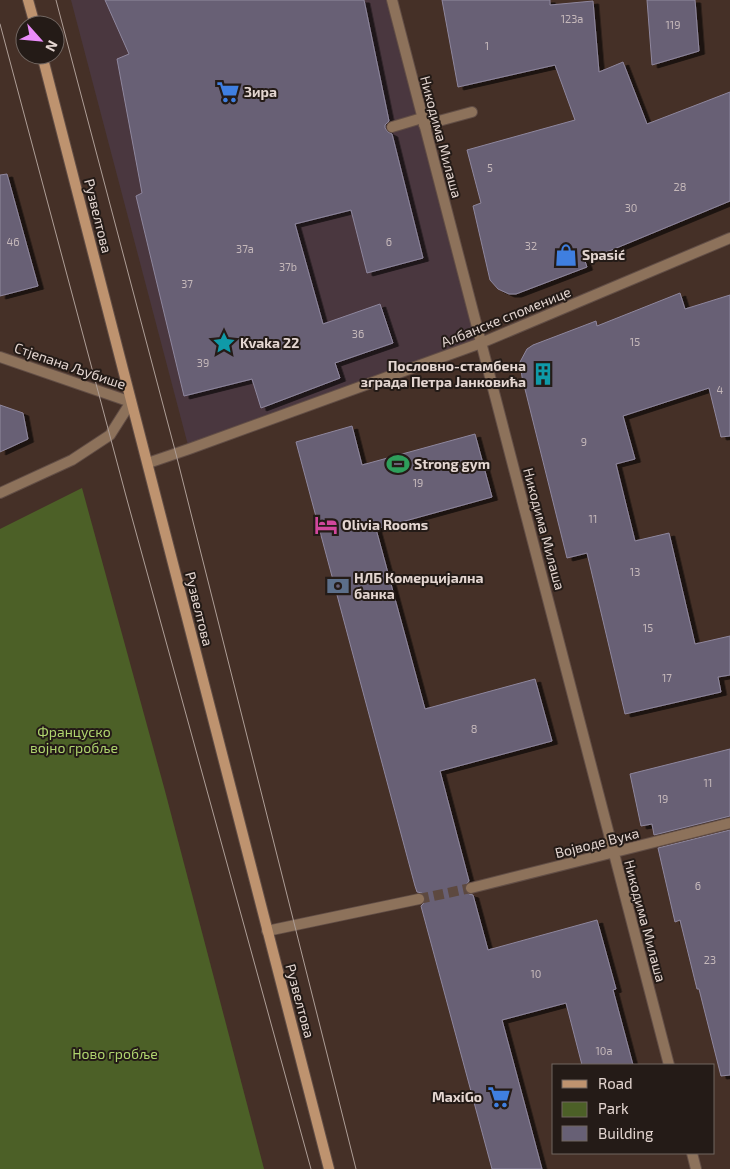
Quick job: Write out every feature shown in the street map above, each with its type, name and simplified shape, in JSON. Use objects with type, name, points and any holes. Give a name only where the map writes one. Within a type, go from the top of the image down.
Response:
[{"type":"main road","points":[[28,0],[32,15]]},
{"type":"main road","name":"Рузвелтова","points":[[45,65],[329,1169]]},
{"type":"street","name":"Никодима Милаша","points":[[392,0],[669,1064]]},
{"type":"street","points":[[392,127],[472,112]]},
{"type":"street","name":"Албанске споменице","points":[[148,463],[183,452],[481,343],[730,238]]},
{"type":"street","name":"Стјепана Љубише","points":[[0,357],[131,402]]},
{"type":"street","points":[[0,493],[72,460],[110,436],[131,402]]},
{"type":"street","name":"Војводе Вука","points":[[471,888],[730,823]]},
{"type":"street","points":[[267,931],[419,899]]},
{"type":"street","points":[[692,1154],[696,1169]]},
{"type":"shaded area","points":[[71,0],[393,0],[481,343],[189,449]]},
{"type":"green space","name":"Ново гробље","points":[[82,488],[165,791],[264,1169],[0,1169],[0,529]]},
{"type":"building","points":[[105,0],[364,0],[389,121],[385,128],[392,134],[423,258],[367,273],[351,210],[295,224],[323,324],[380,304],[393,343],[335,363],[340,378],[261,408],[252,379],[184,396],[136,196],[142,193],[117,59],[129,54]]},
{"type":"building","points":[[442,0],[550,0],[550,5],[593,1],[599,72],[623,62],[647,124],[730,92],[730,201],[585,261],[587,267],[516,294],[509,294],[498,289],[490,280],[473,206],[481,203],[467,150],[575,120],[555,65],[458,87]]},
{"type":"building","points":[[647,0],[695,0],[699,51],[652,65]]},
{"type":"building","points":[[7,174],[38,286],[0,296],[0,175]]},
{"type":"building","points":[[680,293],[685,309],[730,295],[730,436],[721,437],[709,388],[623,416],[635,459],[616,464],[635,541],[669,533],[695,644],[730,636],[730,675],[718,677],[721,692],[625,714],[587,553],[567,558],[522,377],[520,362],[527,349],[533,345],[596,321],[597,326]]},
{"type":"building","points":[[0,405],[23,413],[28,439],[0,452]]},
{"type":"building","points":[[352,426],[362,465],[475,434],[492,497],[376,529],[425,709],[535,679],[552,741],[440,771],[469,881],[465,886],[465,890],[473,895],[488,950],[597,920],[616,989],[613,990],[633,1064],[582,1064],[566,1003],[502,1020],[542,1169],[492,1169],[421,906],[425,902],[426,897],[422,893],[417,892],[415,886],[296,442]]},
{"type":"building","points":[[730,749],[730,816],[654,835],[652,824],[641,826],[630,774]]},
{"type":"building","points":[[730,830],[730,1075],[721,1076],[680,920],[675,922],[658,848]]},
{"type":"tunnel","points":[[419,899],[471,888]]},
{"type":"tram line","points":[[56,0],[176,454],[356,1169]]},
{"type":"tram line","points":[[0,24],[126,496],[311,1169]]},
{"type":"place","name":"Зира","points":[[228,92]]},
{"type":"place","name":"Spasić","points":[[566,255]]},
{"type":"place","name":"Kvaka 22","points":[[224,343]]},
{"type":"place","name":"Пословно-стамбена зграда Петра Јанковића","points":[[543,374]]},
{"type":"place","name":"Strong gym","points":[[398,464]]},
{"type":"place","name":"Olivia Rooms","points":[[326,525]]},
{"type":"place","name":"НЛБ Комерцијална банка","points":[[338,586]]},
{"type":"place","name":"MaxiGo","points":[[499,1097]]},
{"type":"park label","name":"Француско војно гробље","points":[[74,740]]}]
